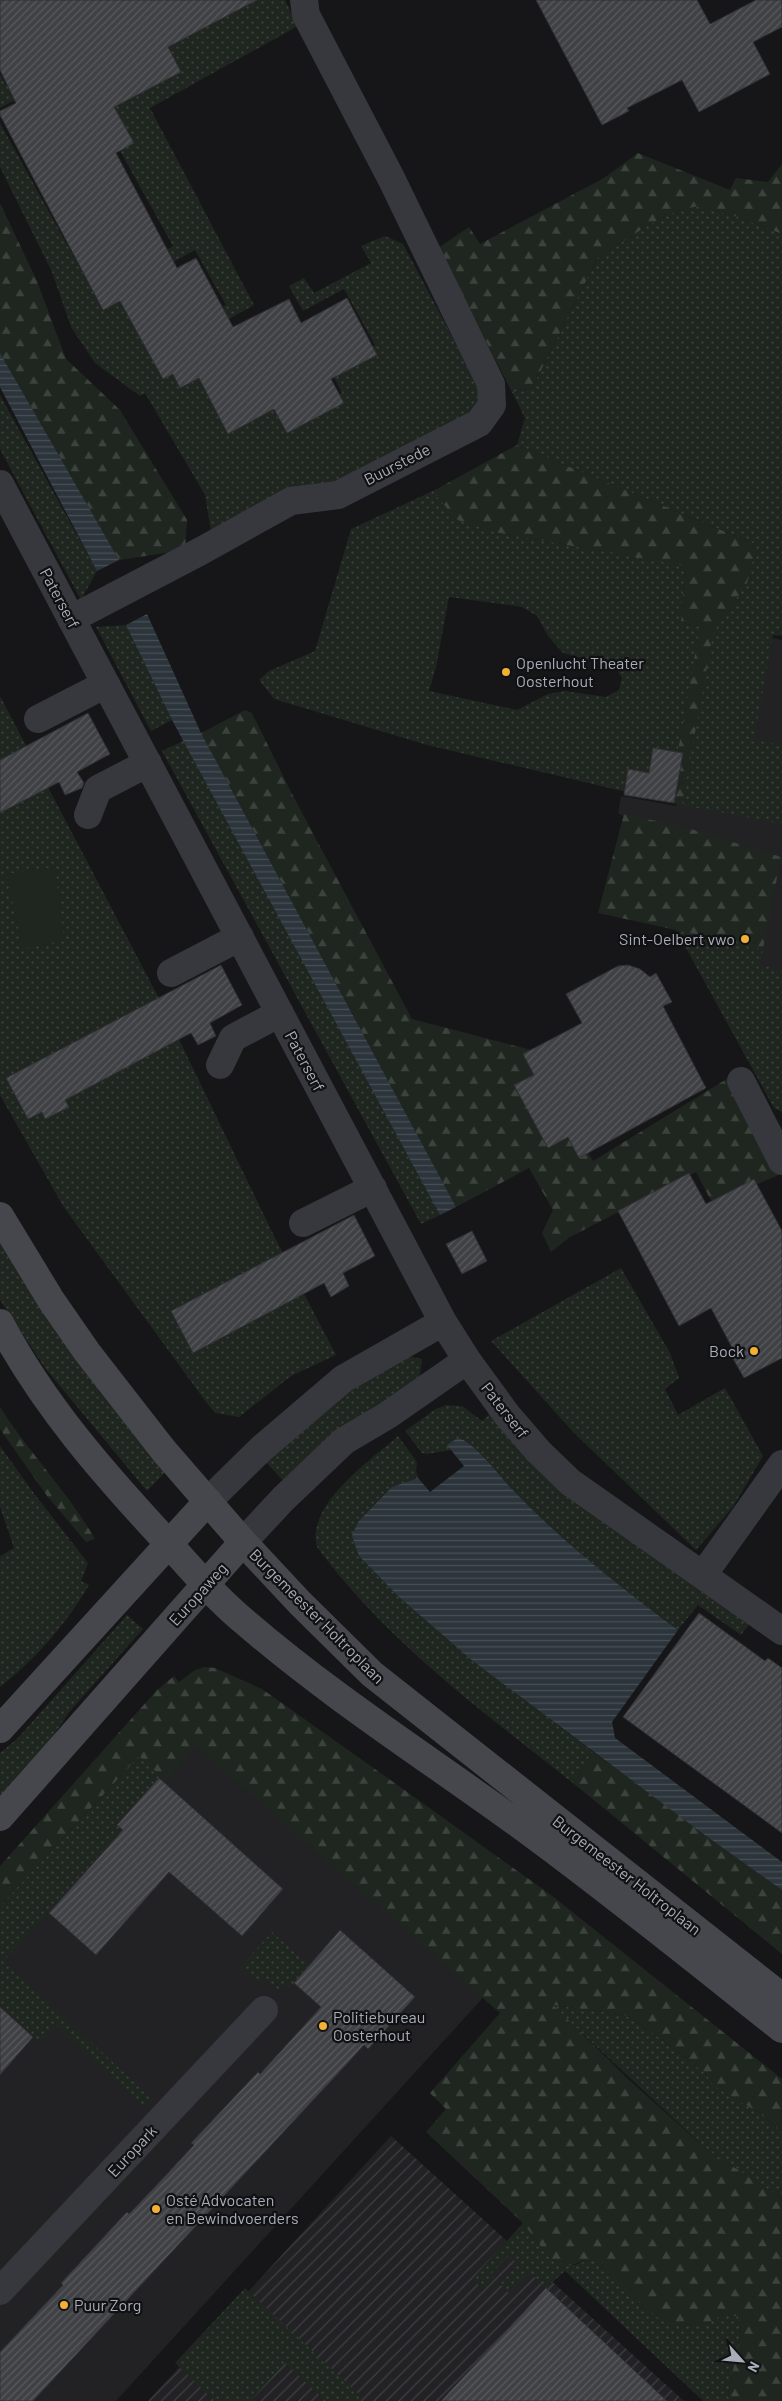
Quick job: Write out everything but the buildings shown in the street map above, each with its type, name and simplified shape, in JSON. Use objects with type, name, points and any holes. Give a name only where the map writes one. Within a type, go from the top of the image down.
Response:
[{"type":"street","name":"Buurstede","points":[[71,619],[201,552],[291,501],[338,494],[479,423],[492,405],[491,384],[391,178],[306,15],[304,0]]},
{"type":"street","name":"Paterserf","points":[[0,484],[7,515],[71,619],[443,1322],[466,1360],[513,1422],[538,1451],[570,1482],[782,1631]]},
{"type":"street","points":[[38,719],[106,684]]},
{"type":"street","points":[[88,815],[98,789],[148,763]]},
{"type":"street","points":[[171,972],[240,937]]},
{"type":"street","name":"Paterserf","points":[[220,1065],[233,1038],[280,1013]]},
{"type":"street","points":[[741,1081],[782,1161]]},
{"type":"street","points":[[303,1223],[373,1188]]},
{"type":"street","name":"Burgemeester Holtroplaan","points":[[0,1216],[51,1300],[87,1352],[164,1451],[243,1542],[372,1674],[782,1998]]},
{"type":"street","points":[[0,1729],[208,1501],[261,1450],[343,1379],[443,1322]]},
{"type":"street","name":"Burgemeester Holtroplaan","points":[[0,1323],[13,1348],[55,1413],[205,1586],[245,1623],[325,1686],[588,1875],[782,2029]]},
{"type":"street","name":"Europaweg","points":[[0,1817],[283,1499],[344,1441],[388,1414],[466,1360]]},
{"type":"street","points":[[703,1575],[782,1464]]},
{"type":"street","name":"Europark","points":[[0,2291],[264,2010]]},
{"type":"shaded area","points":[[0,353],[119,560],[97,571],[0,387]]},
{"type":"shaded area","points":[[147,614],[201,733],[456,1207],[440,1215],[172,720],[126,625]]},
{"type":"shaded area","name":"Sint-Oelbert vwo","points":[[709,626],[782,640],[782,1114],[767,1046],[649,832],[618,813],[621,796],[676,806]]},
{"type":"shaded area","points":[[458,1438],[471,1445],[549,1526],[612,1580],[678,1630],[612,1722],[615,1738],[782,1862],[782,1890],[698,1830],[473,1661],[399,1597],[359,1556],[352,1536],[358,1522],[392,1487],[418,1478],[430,1492],[464,1466],[447,1445]]},
{"type":"shaded area","points":[[184,1709],[491,1989],[116,2401],[0,2401],[0,1911]]},
{"type":"shaded area","points":[[391,2136],[684,2401],[148,2401]]},
{"type":"green space","points":[[250,0],[285,0],[298,26],[150,108],[254,305],[197,337],[190,325],[226,305],[195,250],[168,265],[161,253],[173,246],[119,149],[113,108],[166,47]]},
{"type":"green space","points":[[0,74],[6,85],[24,76],[32,91],[0,108]]},
{"type":"green space","points":[[0,123],[100,304],[120,293],[268,400],[283,425],[342,393],[330,370],[375,345],[344,289],[303,311],[289,286],[304,278],[314,293],[371,263],[361,246],[385,236],[403,244],[488,404],[335,484],[212,538],[205,495],[145,393],[140,396],[95,363],[71,327],[52,272],[0,167]]},
{"type":"green space","points":[[638,153],[730,190],[736,178],[768,182],[782,164],[782,234],[741,218],[698,206],[674,212],[652,223],[598,257],[532,388],[512,392],[438,248],[469,227],[480,244],[604,178]]},
{"type":"green space","points":[[0,203],[37,281],[66,359],[120,410],[187,520],[185,550],[119,560],[0,353]]},
{"type":"green space","points":[[699,206],[741,218],[782,234],[782,636],[773,635],[754,739],[782,745],[782,824],[682,805],[713,633],[725,613],[757,545],[517,445],[525,418],[512,392],[532,388],[598,257],[652,223],[674,212]]},
{"type":"green space","points":[[0,395],[97,571],[81,600],[0,449]]},
{"type":"green space","points":[[517,445],[757,545],[747,583],[713,633],[682,805],[669,802],[700,626],[681,623],[685,566],[494,532],[458,520],[436,496],[435,490]]},
{"type":"green space","points":[[435,490],[436,496],[494,532],[685,565],[681,623],[701,626],[669,802],[427,745],[274,699],[259,680],[269,671],[315,651],[351,529]],"holes":[[[449,597],[522,607],[537,616],[548,636],[563,653],[615,667],[622,678],[619,690],[606,697],[565,691],[548,694],[517,710],[429,691],[436,667]]]},
{"type":"green space","points":[[126,625],[172,720],[151,731],[96,627]]},
{"type":"green space","points":[[0,696],[162,1004],[274,1236],[336,1355],[291,1376],[239,1417],[215,1413],[206,1402],[63,1206],[0,1095]]},
{"type":"green space","points":[[245,710],[252,713],[291,792],[412,1019],[531,1050],[593,1161],[730,1077],[779,1175],[714,1206],[696,1172],[570,1237],[551,1252],[542,1233],[553,1210],[529,1168],[456,1207],[201,733]]},
{"type":"green space","points":[[185,740],[440,1215],[421,1224],[162,751]]},
{"type":"green space","points":[[624,814],[684,827],[781,857],[763,949],[598,913]]},
{"type":"green space","points":[[55,867],[64,940],[23,949],[6,874]]},
{"type":"green space","points":[[676,930],[763,949],[760,964],[782,971],[782,1112],[774,1108]]},
{"type":"green space","points":[[0,1233],[170,1467],[147,1491],[45,1368],[0,1300]]},
{"type":"green space","points":[[621,1268],[670,1353],[679,1378],[665,1389],[678,1415],[725,1388],[763,1456],[733,1507],[696,1550],[574,1433],[491,1341]]},
{"type":"green space","points":[[407,1356],[422,1359],[420,1376],[286,1484],[262,1458],[335,1399]]},
{"type":"green space","points":[[446,1405],[462,1406],[482,1421],[490,1414],[752,1620],[741,1635],[698,1605],[678,1630],[620,1586],[564,1539],[528,1506],[468,1443],[448,1445],[452,1450],[422,1453],[405,1431],[434,1410]]},
{"type":"green space","points":[[0,1407],[73,1505],[95,1539],[86,1542],[47,1496],[0,1429]]},
{"type":"green space","points":[[398,1436],[417,1462],[418,1478],[392,1487],[359,1556],[443,1634],[593,1752],[573,1783],[437,1674],[374,1614],[317,1547],[316,1531],[321,1515],[330,1500],[357,1471]]},
{"type":"green space","points":[[0,1446],[88,1563],[81,1581],[89,1585],[71,1613],[38,1653],[0,1687],[0,1556],[14,1548],[0,1507]]},
{"type":"green space","points":[[127,1615],[143,1629],[70,1711],[23,1780],[0,1806],[0,1753],[17,1739]]},
{"type":"green space","points":[[205,1667],[215,1668],[262,1689],[382,1774],[551,1895],[782,2079],[782,2132],[758,2112],[714,2086],[706,2074],[663,2040],[625,2015],[553,2005],[626,2077],[707,2150],[782,2198],[782,2401],[730,2401],[728,2395],[741,2330],[738,2316],[720,2316],[706,2325],[683,2326],[662,2321],[631,2296],[599,2260],[588,2260],[567,2266],[549,2257],[523,2223],[426,2132],[446,2109],[430,2093],[500,2013],[196,1746],[166,1781],[139,1756],[0,1906],[0,1866],[157,1690],[174,1676],[179,1682],[195,1670]]},
{"type":"green space","points":[[593,1752],[782,1890],[782,1954],[573,1783]]},
{"type":"green space","points":[[139,1756],[160,1776],[117,1825],[122,1830],[3,1962],[153,2099],[145,2107],[57,2026],[41,2042],[0,2006],[0,1906]]},
{"type":"green space","points":[[272,1932],[309,1965],[290,1988],[285,1984],[279,1990],[264,1977],[259,1983],[240,1967]]},
{"type":"green space","points":[[552,2005],[625,2015],[663,2040],[706,2074],[715,2086],[758,2112],[782,2132],[782,2198],[707,2150]]},
{"type":"green space","points":[[523,2223],[549,2257],[575,2265],[588,2260],[599,2260],[706,2325],[720,2316],[738,2316],[741,2330],[728,2395],[730,2401],[703,2401],[565,2271],[546,2288],[530,2273],[509,2293],[500,2284],[518,2264],[508,2256],[492,2273],[494,2279],[484,2290],[472,2279]]},
{"type":"green space","points":[[245,2288],[363,2398],[360,2401],[326,2401],[285,2363],[250,2401],[215,2401],[175,2363]]},
{"type":"place","name":"Openlucht Theater Oosterhout","points":[[506,672]]},
{"type":"place","name":"Sint-Oelbert vwo","points":[[745,939]]},
{"type":"place","name":"Bock","points":[[754,1351]]},
{"type":"place","name":"Politiebureau Oosterhout","points":[[323,2026]]},
{"type":"place","name":"Osté Advocaten en Bewindvoerders","points":[[156,2209]]},
{"type":"place","name":"Puur Zorg","points":[[64,2305]]}]
